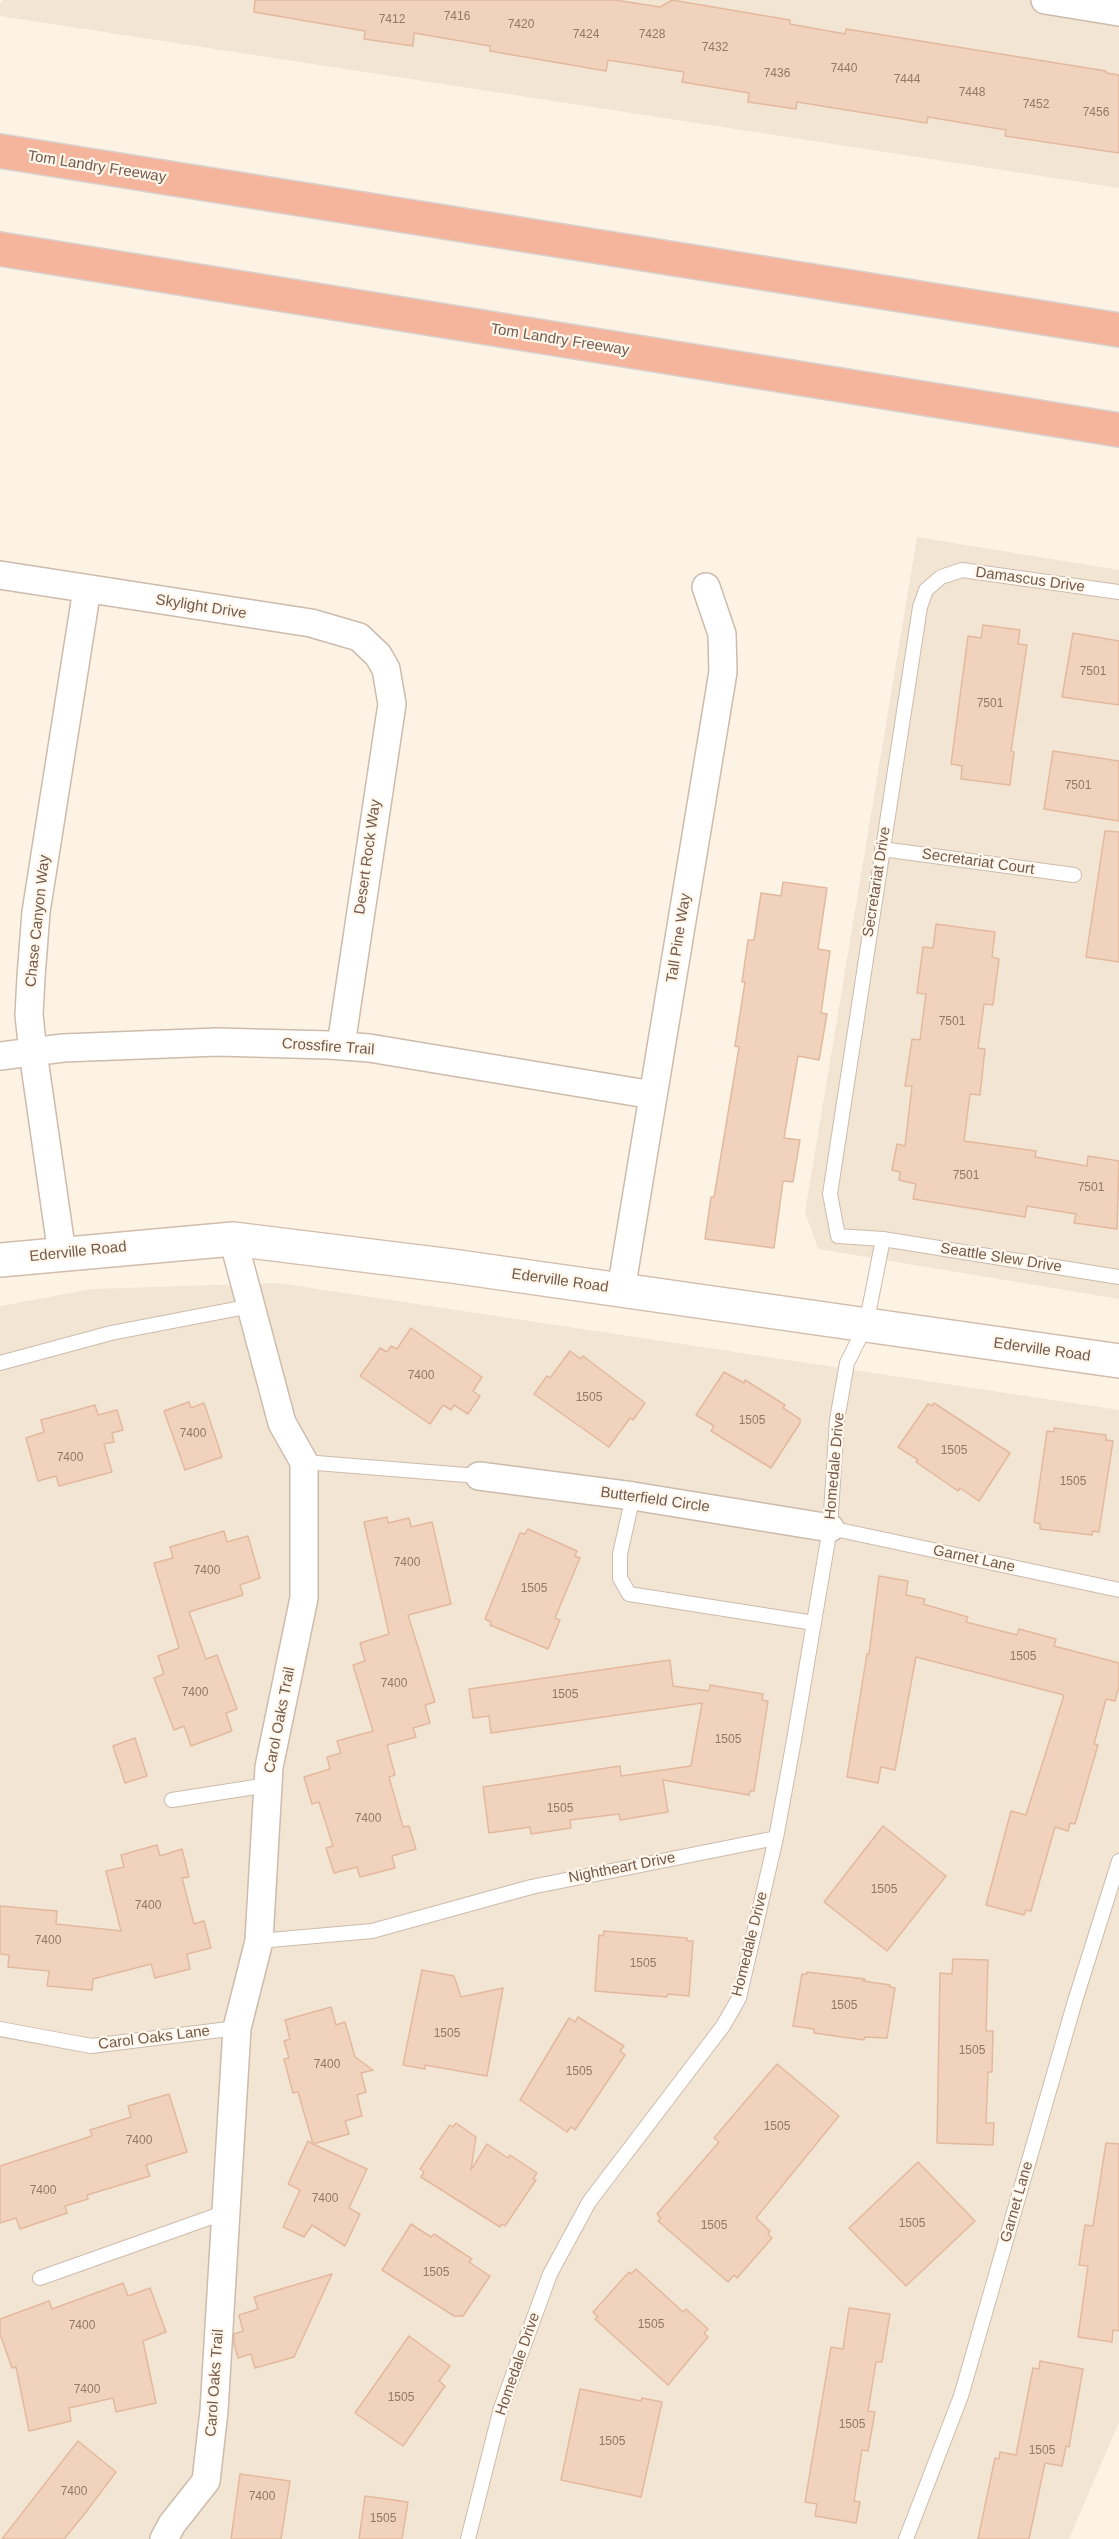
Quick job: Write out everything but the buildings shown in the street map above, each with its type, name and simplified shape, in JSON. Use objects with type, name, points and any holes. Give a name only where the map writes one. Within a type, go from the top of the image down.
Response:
[{"type":"highway","name":"Tom Landry Freeway","points":[[0,151],[1119,330]]},
{"type":"highway","name":"Tom Landry Freeway","points":[[0,249],[1119,430]]},
{"type":"street","points":[[1046,0],[1119,12]]},
{"type":"street","name":"Skylight Drive","points":[[0,575],[311,623],[359,637],[378,655],[386,669]]},
{"type":"street","name":"Tall Pine Way","points":[[621,1290],[723,672],[722,634],[706,587]]},
{"type":"street","name":"Chase Canyon Way","points":[[62,1254],[29,1015],[36,912],[87,589]]},
{"type":"street","name":"Desert Rock Way","points":[[341,1046],[392,704],[386,669]]},
{"type":"street","name":"Crossfire Trail","points":[[0,1056],[63,1048],[217,1042],[341,1046],[369,1048],[653,1095]]},
{"type":"street","name":"Ederville Road","points":[[0,1260],[233,1239],[621,1290],[1119,1361]]},
{"type":"street","name":"Carol Oaks Trail","points":[[164,2539],[172,2524],[206,2481],[214,2411],[237,2028],[258,1941],[269,1767],[304,1598],[304,1462],[282,1423],[233,1239]]},
{"type":"street","name":"Butterfield Circle","points":[[479,1476],[633,1496],[830,1528]]},
{"type":"lane","name":"Damascus Drive","points":[[941,577],[962,570],[1119,592]]},
{"type":"lane","name":"Secretariat Drive","points":[[830,1194],[920,608],[926,590],[941,577]]},
{"type":"lane","name":"Secretariat Court","points":[[882,849],[1074,875]]},
{"type":"lane","name":"Seattle Slew Drive","points":[[830,1194],[838,1236],[883,1239],[1119,1277]]},
{"type":"lane","points":[[866,1325],[883,1239]]},
{"type":"lane","points":[[0,1363],[111,1333],[251,1306]]},
{"type":"lane","name":"Homedale Drive","points":[[468,2539],[501,2408],[550,2274],[589,2202],[723,2026],[739,1998],[776,1838],[814,1623],[830,1528],[837,1420],[847,1363],[866,1325]]},
{"type":"lane","points":[[304,1462],[479,1476]]},
{"type":"lane","points":[[633,1496],[620,1554],[620,1578],[629,1594],[814,1623]]},
{"type":"lane","name":"Garnet Lane","points":[[830,1528],[1119,1590]]},
{"type":"lane","points":[[172,1800],[268,1785]]},
{"type":"lane","name":"Nightheart Drive","points":[[258,1941],[372,1931],[531,1887],[776,1838]]},
{"type":"lane","name":"Garnet Lane","points":[[906,2539],[961,2396],[1075,2001],[1119,1861]]},
{"type":"lane","name":"Carol Oaks Lane","points":[[0,2028],[91,2046],[237,2028]]},
{"type":"lane","points":[[40,2278],[226,2212]]},
{"type":"shaded area","points":[[3,0],[1119,0],[1119,188],[0,16],[0,4]]},
{"type":"shaded area","points":[[917,537],[1119,570],[1119,1299],[818,1249],[805,1212]]},
{"type":"shaded area","points":[[278,1283],[1119,1410],[1119,2422],[1069,2539],[0,2539],[0,1306],[92,1289]]}]
